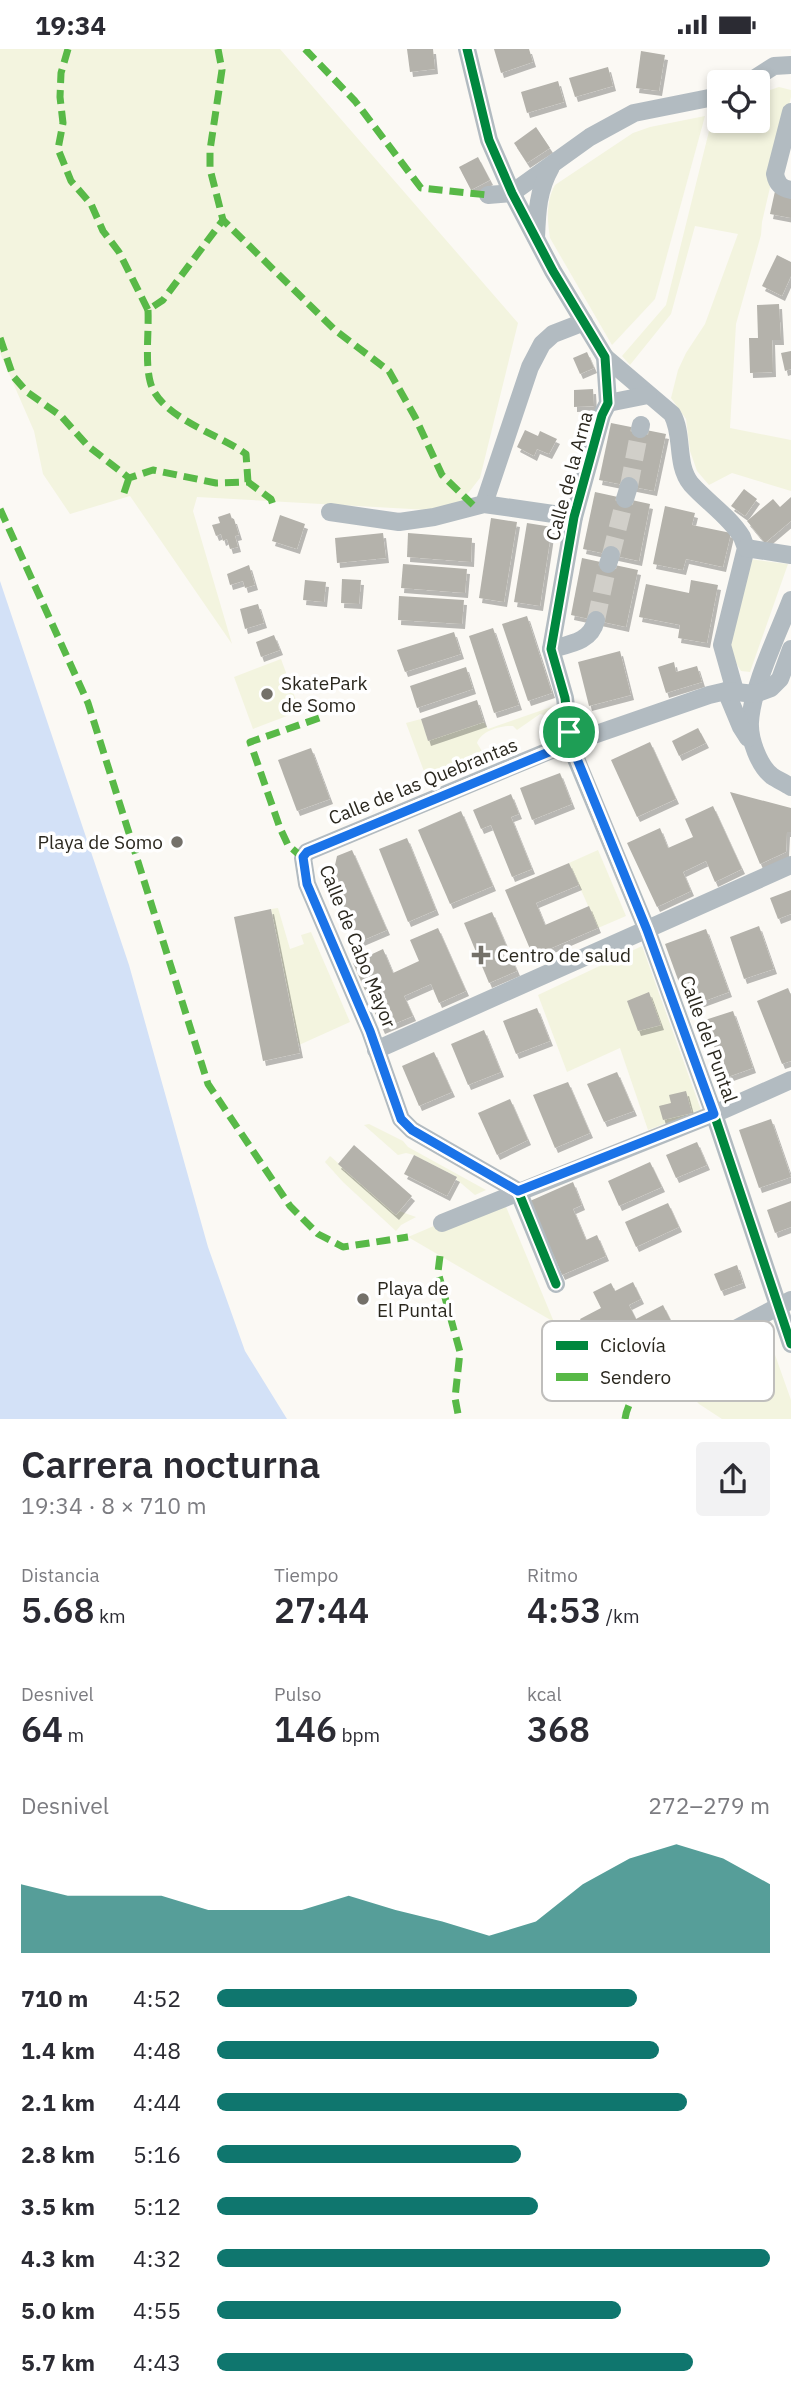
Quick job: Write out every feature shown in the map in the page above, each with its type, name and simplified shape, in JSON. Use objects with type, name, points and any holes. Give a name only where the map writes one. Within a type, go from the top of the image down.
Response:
[{"type":"street","name":"Calle de la Arna","points":[[467,49],[489,139],[512,193],[553,271],[605,357],[608,403],[602,415],[574,517],[551,649],[565,698],[571,743]]},
{"type":"street","points":[[768,70],[774,66],[791,65]]},
{"type":"street","points":[[488,195],[512,193],[613,122],[634,113],[707,98]]},
{"type":"street","points":[[791,112],[775,174],[783,188],[791,190]]},
{"type":"street","points":[[536,238],[537,201],[541,184],[554,162]]},
{"type":"street","points":[[484,504],[530,367],[542,344],[553,334],[584,322]]},
{"type":"street","points":[[605,357],[672,414],[678,424],[682,467],[691,483],[738,530],[746,548],[722,645],[741,727],[770,775],[791,787]]},
{"type":"street","name":"Calle de la Arna","points":[[608,403],[648,395]]},
{"type":"street","points":[[330,512],[399,521],[434,517],[484,504],[574,517]]},
{"type":"street","points":[[746,548],[790,555]]},
{"type":"street","points":[[756,751],[750,725],[755,694],[791,600]]},
{"type":"street","points":[[551,649],[588,636],[596,620]]},
{"type":"street","points":[[755,694],[771,688],[780,679],[791,649]]},
{"type":"street","name":"Calle de las Quebrantas","points":[[303,857],[307,852],[571,743],[731,691],[755,694]]},
{"type":"street","name":"Calle del Puntal","points":[[571,743],[647,930],[785,1304],[791,1344]]},
{"type":"street","name":"Calle de Cabo Mayor","points":[[303,857],[307,884],[370,1031],[401,1119],[412,1130],[518,1191]]},
{"type":"street","points":[[376,1050],[791,865]]},
{"type":"street","points":[[442,1223],[714,1114],[791,1080]]},
{"type":"street","points":[[518,1191],[556,1284]]},
{"type":"street","points":[[751,1321],[785,1304]]},
{"type":"green space","points":[[0,49],[280,49],[518,323],[480,478],[462,501],[429,510],[197,497],[193,511],[232,644],[130,496],[70,514],[43,474],[34,431],[0,353]]},
{"type":"green space","points":[[779,87],[791,90],[791,97],[761,235],[736,324],[730,428],[791,440],[791,491],[732,473],[709,485],[697,471],[690,451],[686,419],[671,398],[678,370],[705,324],[738,234],[695,226],[671,314],[630,365],[622,356],[666,305],[709,133],[770,133],[770,90]]},
{"type":"green space","points":[[705,116],[655,299],[612,345],[550,238],[548,211],[552,191],[555,185],[633,133]]},
{"type":"green space","points":[[749,559],[788,564],[750,672],[741,671],[731,655],[731,641]]},
{"type":"green space","name":"SkatePark de Somo","points":[[281,659],[300,711],[253,729],[234,677]]},
{"type":"green space","points":[[554,706],[557,719],[554,727],[544,731],[548,721],[540,714],[517,730],[513,726],[492,730],[482,735],[477,743],[482,751],[491,753],[433,777],[425,774],[406,723],[421,719],[428,740],[484,722],[488,729]]},
{"type":"green space","points":[[598,850],[626,916],[598,928],[569,863]]},
{"type":"green space","points":[[278,908],[290,949],[304,944],[301,935],[311,932],[350,1022],[299,1045],[271,909]]},
{"type":"green space","points":[[642,946],[701,1110],[648,1130],[620,1048],[567,1072],[538,995]]},
{"type":"green space","points":[[369,1124],[486,1190],[475,1195],[456,1179],[457,1177],[414,1155],[398,1155],[364,1125]]},
{"type":"green space","points":[[330,1156],[396,1214],[399,1211],[416,1217],[396,1231],[325,1162]]},
{"type":"green space","points":[[502,1197],[554,1321],[552,1321],[408,1237]]},
{"type":"green space","points":[[774,1352],[791,1400],[791,1419],[722,1419],[696,1401],[774,1401]]},
{"type":"water","points":[[0,581],[129,965],[208,1247],[245,1351],[287,1419],[0,1419]]},
{"type":"building","points":[[407,49],[433,49],[435,69],[410,72]]},
{"type":"building","points":[[494,49],[529,49],[533,62],[501,73]]},
{"type":"building","points":[[641,51],[665,55],[659,91],[636,88]]},
{"type":"building","points":[[608,67],[613,86],[575,97],[569,78]]},
{"type":"building","points":[[558,81],[564,102],[527,113],[521,92]]},
{"type":"building","points":[[536,127],[550,148],[527,163],[514,143]]},
{"type":"building","points":[[478,157],[490,180],[471,190],[459,167]]},
{"type":"building","points":[[775,191],[791,193],[791,218],[770,214]]},
{"type":"building","points":[[777,255],[791,262],[791,276],[782,296],[762,286]]},
{"type":"building","points":[[779,304],[781,340],[772,340],[773,372],[750,373],[749,338],[758,338],[757,305]]},
{"type":"building","points":[[791,351],[791,369],[785,371],[781,353]]},
{"type":"building","points":[[587,352],[594,368],[580,374],[573,358]]},
{"type":"building","points":[[593,389],[594,406],[574,407],[574,390]]},
{"type":"building","points":[[611,423],[666,434],[654,491],[599,480]]},
{"type":"building","points":[[525,430],[538,436],[540,431],[557,439],[549,454],[537,449],[534,456],[517,447]]},
{"type":"building","points":[[744,489],[757,499],[745,516],[731,506]]},
{"type":"building","points":[[595,492],[650,504],[639,561],[583,549]]},
{"type":"building","points":[[791,497],[791,521],[765,543],[747,521],[773,499],[780,507]]},
{"type":"building","points":[[665,506],[695,513],[692,525],[731,533],[723,567],[686,559],[683,570],[653,564]]},
{"type":"building","points":[[230,513],[239,535],[235,536],[238,547],[230,549],[227,539],[223,541],[221,534],[216,536],[212,525],[220,523],[218,517]]},
{"type":"building","points":[[280,515],[305,524],[297,549],[272,541]]},
{"type":"building","points":[[491,518],[517,522],[504,602],[479,598]]},
{"type":"building","points":[[527,523],[552,527],[540,606],[514,602]]},
{"type":"building","points":[[383,533],[386,558],[337,563],[335,538]]},
{"type":"building","points":[[408,533],[472,538],[471,562],[407,557]]},
{"type":"building","points":[[582,558],[638,570],[626,627],[571,615]]},
{"type":"building","points":[[403,564],[467,569],[465,593],[401,588]]},
{"type":"building","points":[[249,565],[255,585],[245,588],[243,581],[230,585],[227,574]]},
{"type":"building","points":[[342,579],[361,580],[359,604],[341,603]]},
{"type":"building","points":[[305,580],[326,582],[324,602],[303,600]]},
{"type":"building","points":[[691,580],[718,585],[707,643],[678,638],[680,625],[639,617],[646,584],[689,593]]},
{"type":"building","points":[[399,596],[464,600],[462,624],[398,620]]},
{"type":"building","points":[[258,604],[264,623],[245,629],[240,609]]},
{"type":"building","points":[[527,616],[552,693],[528,701],[502,624]]},
{"type":"building","points":[[493,628],[519,705],[494,713],[469,636]]},
{"type":"building","points":[[454,632],[461,654],[405,672],[397,650]]},
{"type":"building","points":[[274,635],[280,650],[261,657],[256,642]]},
{"type":"building","points":[[620,651],[631,695],[589,706],[578,662]]},
{"type":"building","points":[[674,662],[676,672],[697,666],[702,682],[666,693],[658,667]]},
{"type":"building","points":[[466,667],[473,689],[417,708],[410,686]]},
{"type":"building","points":[[477,700],[484,722],[428,741],[421,719]]},
{"type":"building","points":[[698,728],[706,743],[679,756],[672,741]]},
{"type":"building","points":[[650,742],[676,799],[637,817],[611,760]]},
{"type":"building","points":[[311,748],[330,799],[297,811],[278,760]]},
{"type":"building","points":[[560,773],[572,804],[532,820],[520,788]]},
{"type":"building","points":[[730,792],[791,808],[791,832],[787,832],[786,852],[760,864]]},
{"type":"building","points":[[511,794],[519,814],[511,817],[532,869],[512,877],[491,825],[481,829],[473,810]]},
{"type":"building","points":[[713,806],[742,869],[715,882],[706,861],[683,872],[691,891],[657,907],[627,843],[660,828],[668,848],[693,837],[685,819]]},
{"type":"building","points":[[461,811],[493,886],[450,904],[418,830]]},
{"type":"building","points":[[407,838],[436,910],[408,922],[379,849]]},
{"type":"building","points":[[352,850],[387,930],[359,942],[332,879],[337,856]]},
{"type":"building","points":[[569,863],[579,885],[536,903],[545,925],[589,906],[598,928],[533,956],[505,890]]},
{"type":"building","points":[[791,890],[791,914],[778,919],[770,898]]},
{"type":"building","points":[[271,909],[300,1053],[263,1061],[234,917]]},
{"type":"building","points":[[492,912],[517,971],[489,983],[464,923]]},
{"type":"building","points":[[759,926],[774,969],[744,979],[730,937]]},
{"type":"building","points":[[438,928],[466,991],[439,1003],[431,984],[404,996],[413,1016],[382,1029],[353,963],[383,949],[393,973],[419,961],[410,940]]},
{"type":"building","points":[[706,929],[729,992],[688,1007],[665,944]]},
{"type":"building","points":[[788,988],[791,995],[791,1061],[782,1064],[757,1001]]},
{"type":"building","points":[[649,992],[661,1025],[638,1031],[627,1001]]},
{"type":"building","points":[[537,1008],[550,1041],[516,1054],[503,1021]]},
{"type":"building","points":[[733,1011],[753,1068],[725,1078],[705,1020]]},
{"type":"building","points":[[484,1030],[501,1072],[468,1085],[451,1044]]},
{"type":"building","points":[[434,1052],[452,1092],[419,1106],[402,1066]]},
{"type":"building","points":[[617,1072],[634,1111],[604,1122],[587,1084]]},
{"type":"building","points":[[568,1082],[590,1133],[555,1148],[533,1095]]},
{"type":"building","points":[[686,1091],[692,1113],[663,1120],[659,1106],[671,1103],[669,1095]]},
{"type":"building","points":[[510,1099],[528,1140],[497,1155],[478,1113]]},
{"type":"building","points":[[771,1119],[791,1177],[759,1188],[739,1130]]},
{"type":"building","points":[[697,1142],[707,1165],[676,1178],[666,1155]]},
{"type":"building","points":[[354,1145],[412,1196],[396,1215],[338,1164]]},
{"type":"building","points":[[414,1155],[457,1177],[447,1196],[404,1174]]},
{"type":"building","points":[[650,1162],[662,1187],[619,1206],[608,1181]]},
{"type":"building","points":[[573,1182],[582,1205],[573,1209],[586,1240],[597,1235],[606,1256],[562,1275],[530,1201]]},
{"type":"building","points":[[791,1201],[791,1227],[775,1233],[767,1210]]},
{"type":"building","points":[[668,1203],[679,1227],[636,1247],[625,1222]]},
{"type":"building","points":[[737,1265],[743,1283],[721,1291],[714,1274]]},
{"type":"building","points":[[633,1282],[641,1299],[629,1305],[636,1319],[663,1305],[671,1321],[581,1321],[580,1319],[601,1308],[593,1292],[611,1283],[615,1291]]},
{"type":"tunnel","points":[[629,486],[640,429]]},
{"type":"tunnel","points":[[611,555],[625,499]]},
{"type":"tunnel","points":[[596,620],[608,564]]},
{"type":"marked path","points":[[68,49],[61,73],[63,123],[58,149],[71,181],[91,204],[103,231],[119,252],[148,310],[163,300],[223,220],[335,330],[389,371],[415,417],[442,475],[473,505]]},
{"type":"marked path","points":[[218,49],[222,70],[210,150],[210,169],[223,220]]},
{"type":"marked path","points":[[305,49],[355,101],[421,188],[488,195]]},
{"type":"marked path","points":[[148,310],[148,364],[155,394],[177,415],[246,454],[248,482]]},
{"type":"marked path","points":[[0,338],[13,376],[27,392],[61,416],[88,446],[129,478],[153,470],[216,483],[248,482],[271,499],[273,505]]},
{"type":"marked path","points":[[124,493],[129,478]]},
{"type":"marked path","points":[[0,509],[88,703],[208,1084],[290,1206],[318,1234],[343,1247],[408,1237]]},
{"type":"marked path","points":[[303,858],[288,845],[280,828],[250,742],[325,716]]},
{"type":"marked path","points":[[440,1256],[438,1272],[460,1352],[455,1398],[459,1419]]},
{"type":"marked path","points":[[625,1419],[631,1401]]},
{"type":"cycle path","points":[[467,49],[489,140],[512,193],[553,271],[605,357],[608,403],[602,415],[574,517],[551,649],[565,698],[569,732]]},
{"type":"cycle path","points":[[556,1284],[518,1191],[412,1130],[401,1119],[370,1031],[307,884],[303,858],[307,852],[561,746]]},
{"type":"cycle path","points":[[574,754],[647,930],[714,1114],[791,1344]]},
{"type":"place","name":"SkatePark de Somo","points":[[267,694]]},
{"type":"place","name":"Playa de Somo","points":[[177,842]]},
{"type":"place","name":"Centro de salud","points":[[481,955]]},
{"type":"place","name":"Playa de El Puntal","points":[[363,1299]]},
{"type":"route","points":[[569,732],[575,732],[582,739],[580,749],[575,754],[647,930],[714,1114],[518,1191],[412,1130],[401,1119],[370,1031],[307,884],[303,857],[307,852],[561,747],[562,736],[569,732]]}]
